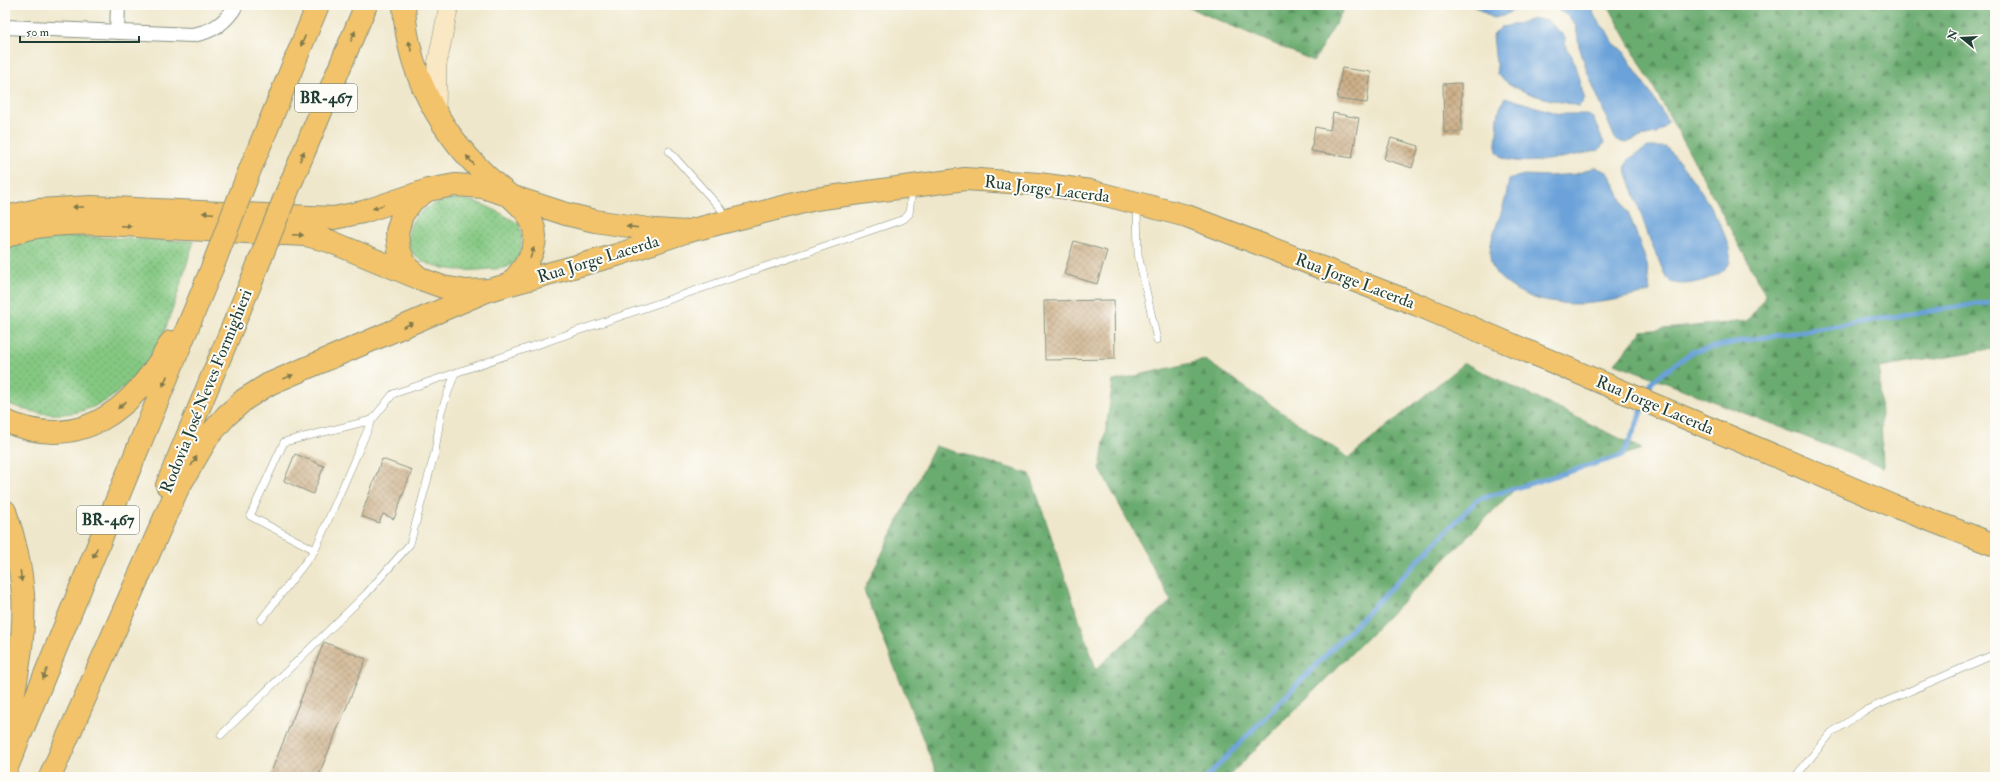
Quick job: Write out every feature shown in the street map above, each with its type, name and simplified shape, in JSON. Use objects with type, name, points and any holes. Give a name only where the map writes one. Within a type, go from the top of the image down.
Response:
[{"type":"main road","name":"BR-467","points":[[5,772],[212,268],[248,172],[318,5]]},
{"type":"main road","name":"Rodovia José Neves Formighieri","points":[[49,777],[287,192],[366,5]]},
{"type":"main road","points":[[49,777],[177,490],[208,437],[226,416],[245,399],[270,384],[489,290],[510,284],[526,266],[534,250],[535,230],[526,212],[509,195],[475,166],[449,134],[436,113],[415,64],[408,38],[404,5]]},
{"type":"main road","points":[[436,113],[437,64],[449,5]]},
{"type":"main road","name":"Rua Jorge Lacerda","points":[[510,284],[617,255],[685,232],[815,199],[965,179],[1002,181],[1090,192],[1137,202],[1187,216],[1410,303],[1896,507],[1995,545]]},
{"type":"main road","points":[[5,217],[38,210],[91,207],[334,218],[363,212],[428,190],[455,185],[483,187],[509,195]]},
{"type":"main road","points":[[421,279],[407,267],[399,250],[397,232],[402,214],[413,200],[428,190]]},
{"type":"main road","name":"Rua Jorge Lacerda","points":[[509,195],[566,214],[596,221],[625,226],[685,232]]},
{"type":"main road","points":[[5,238],[15,232],[43,227],[98,224],[306,235],[330,241],[443,287],[489,290]]},
{"type":"main road","points":[[5,421],[23,429],[48,433],[70,432],[94,424],[109,416],[126,402],[144,382],[167,350],[212,268]]},
{"type":"main road","points":[[5,511],[19,566],[23,595],[22,633],[16,680],[5,737]]},
{"type":"street","points":[[118,5],[118,32]]},
{"type":"street","points":[[5,27],[192,35],[216,27],[230,14],[236,5]]},
{"type":"lane","points":[[669,152],[730,220]]},
{"type":"lane","points":[[261,620],[315,550],[372,420],[393,394],[904,219],[909,214],[912,185]]},
{"type":"lane","points":[[1137,202],[1138,254],[1158,340]]},
{"type":"lane","points":[[221,734],[366,594],[410,544],[435,452],[441,412],[454,373]]},
{"type":"lane","points":[[315,550],[250,516],[284,442],[372,420]]},
{"type":"lane","points":[[1795,777],[1832,733],[1864,711],[1995,654]]},
{"type":"green space","points":[[1183,5],[1346,5],[1314,61]]},
{"type":"green space","points":[[1608,5],[1995,5],[1995,348],[1879,368],[1883,467],[1615,363],[1642,331],[1747,321],[1766,296],[1691,155]]},
{"type":"green space","points":[[451,199],[461,199],[479,203],[495,210],[519,224],[522,241],[520,253],[514,263],[499,269],[448,269],[434,266],[421,260],[412,252],[408,241],[410,227],[416,216],[432,205]]},
{"type":"green space","points":[[40,235],[194,241],[170,317],[157,348],[130,381],[115,395],[82,411],[63,414],[45,414],[25,410],[5,402],[5,249],[13,244]]},
{"type":"green space","points":[[1205,360],[1349,458],[1464,363],[1642,449],[1516,488],[1228,777],[938,777],[864,590],[935,446],[1030,474],[1096,669],[1171,601],[1100,469],[1113,381]]},
{"type":"water","points":[[1472,5],[1518,5],[1518,8],[1503,16],[1493,18]]},
{"type":"water","points":[[1552,5],[1591,5],[1597,20],[1608,32],[1614,43],[1622,49],[1668,121],[1663,129],[1656,134],[1641,137],[1626,143],[1616,141],[1587,71],[1579,46],[1576,26],[1569,17]]},
{"type":"water","points":[[1535,19],[1547,20],[1565,37],[1566,48],[1572,56],[1585,100],[1579,106],[1546,99],[1525,92],[1515,87],[1497,74],[1493,35],[1501,27]]},
{"type":"water","points":[[1505,97],[1559,114],[1586,114],[1593,118],[1604,143],[1599,150],[1558,158],[1531,162],[1509,160],[1499,154],[1496,145],[1498,115]]},
{"type":"water","points":[[1648,147],[1666,147],[1696,184],[1717,218],[1729,249],[1730,261],[1727,267],[1712,277],[1702,281],[1681,284],[1673,283],[1664,273],[1650,240],[1625,169],[1629,159]]},
{"type":"water","points":[[1595,167],[1609,173],[1631,219],[1647,264],[1650,292],[1596,303],[1559,303],[1542,300],[1525,294],[1505,282],[1498,276],[1492,265],[1490,249],[1506,197],[1509,179],[1524,175],[1549,176],[1576,174]]},
{"type":"building","points":[[1342,68],[1371,72],[1367,103],[1337,99]]},
{"type":"building","points":[[1461,83],[1462,132],[1444,132],[1443,84]]},
{"type":"building","points":[[1333,113],[1359,118],[1352,158],[1311,151],[1315,127],[1330,130]]},
{"type":"building","points":[[1391,138],[1419,146],[1412,168],[1384,159]]},
{"type":"building","points":[[1074,241],[1107,251],[1097,284],[1064,274]]},
{"type":"building","points":[[1114,300],[1115,359],[1045,360],[1044,301]]},
{"type":"building","points":[[295,454],[324,466],[313,494],[284,481]]},
{"type":"building","points":[[382,459],[412,470],[394,519],[383,514],[379,523],[361,516]]},
{"type":"building","points":[[324,642],[366,659],[318,777],[269,777]]},
{"type":"waterway","points":[[1646,396],[1652,381],[1692,352],[1741,341],[1995,301]]},
{"type":"waterway","points":[[1207,777],[1477,500],[1623,455],[1643,406]]}]
